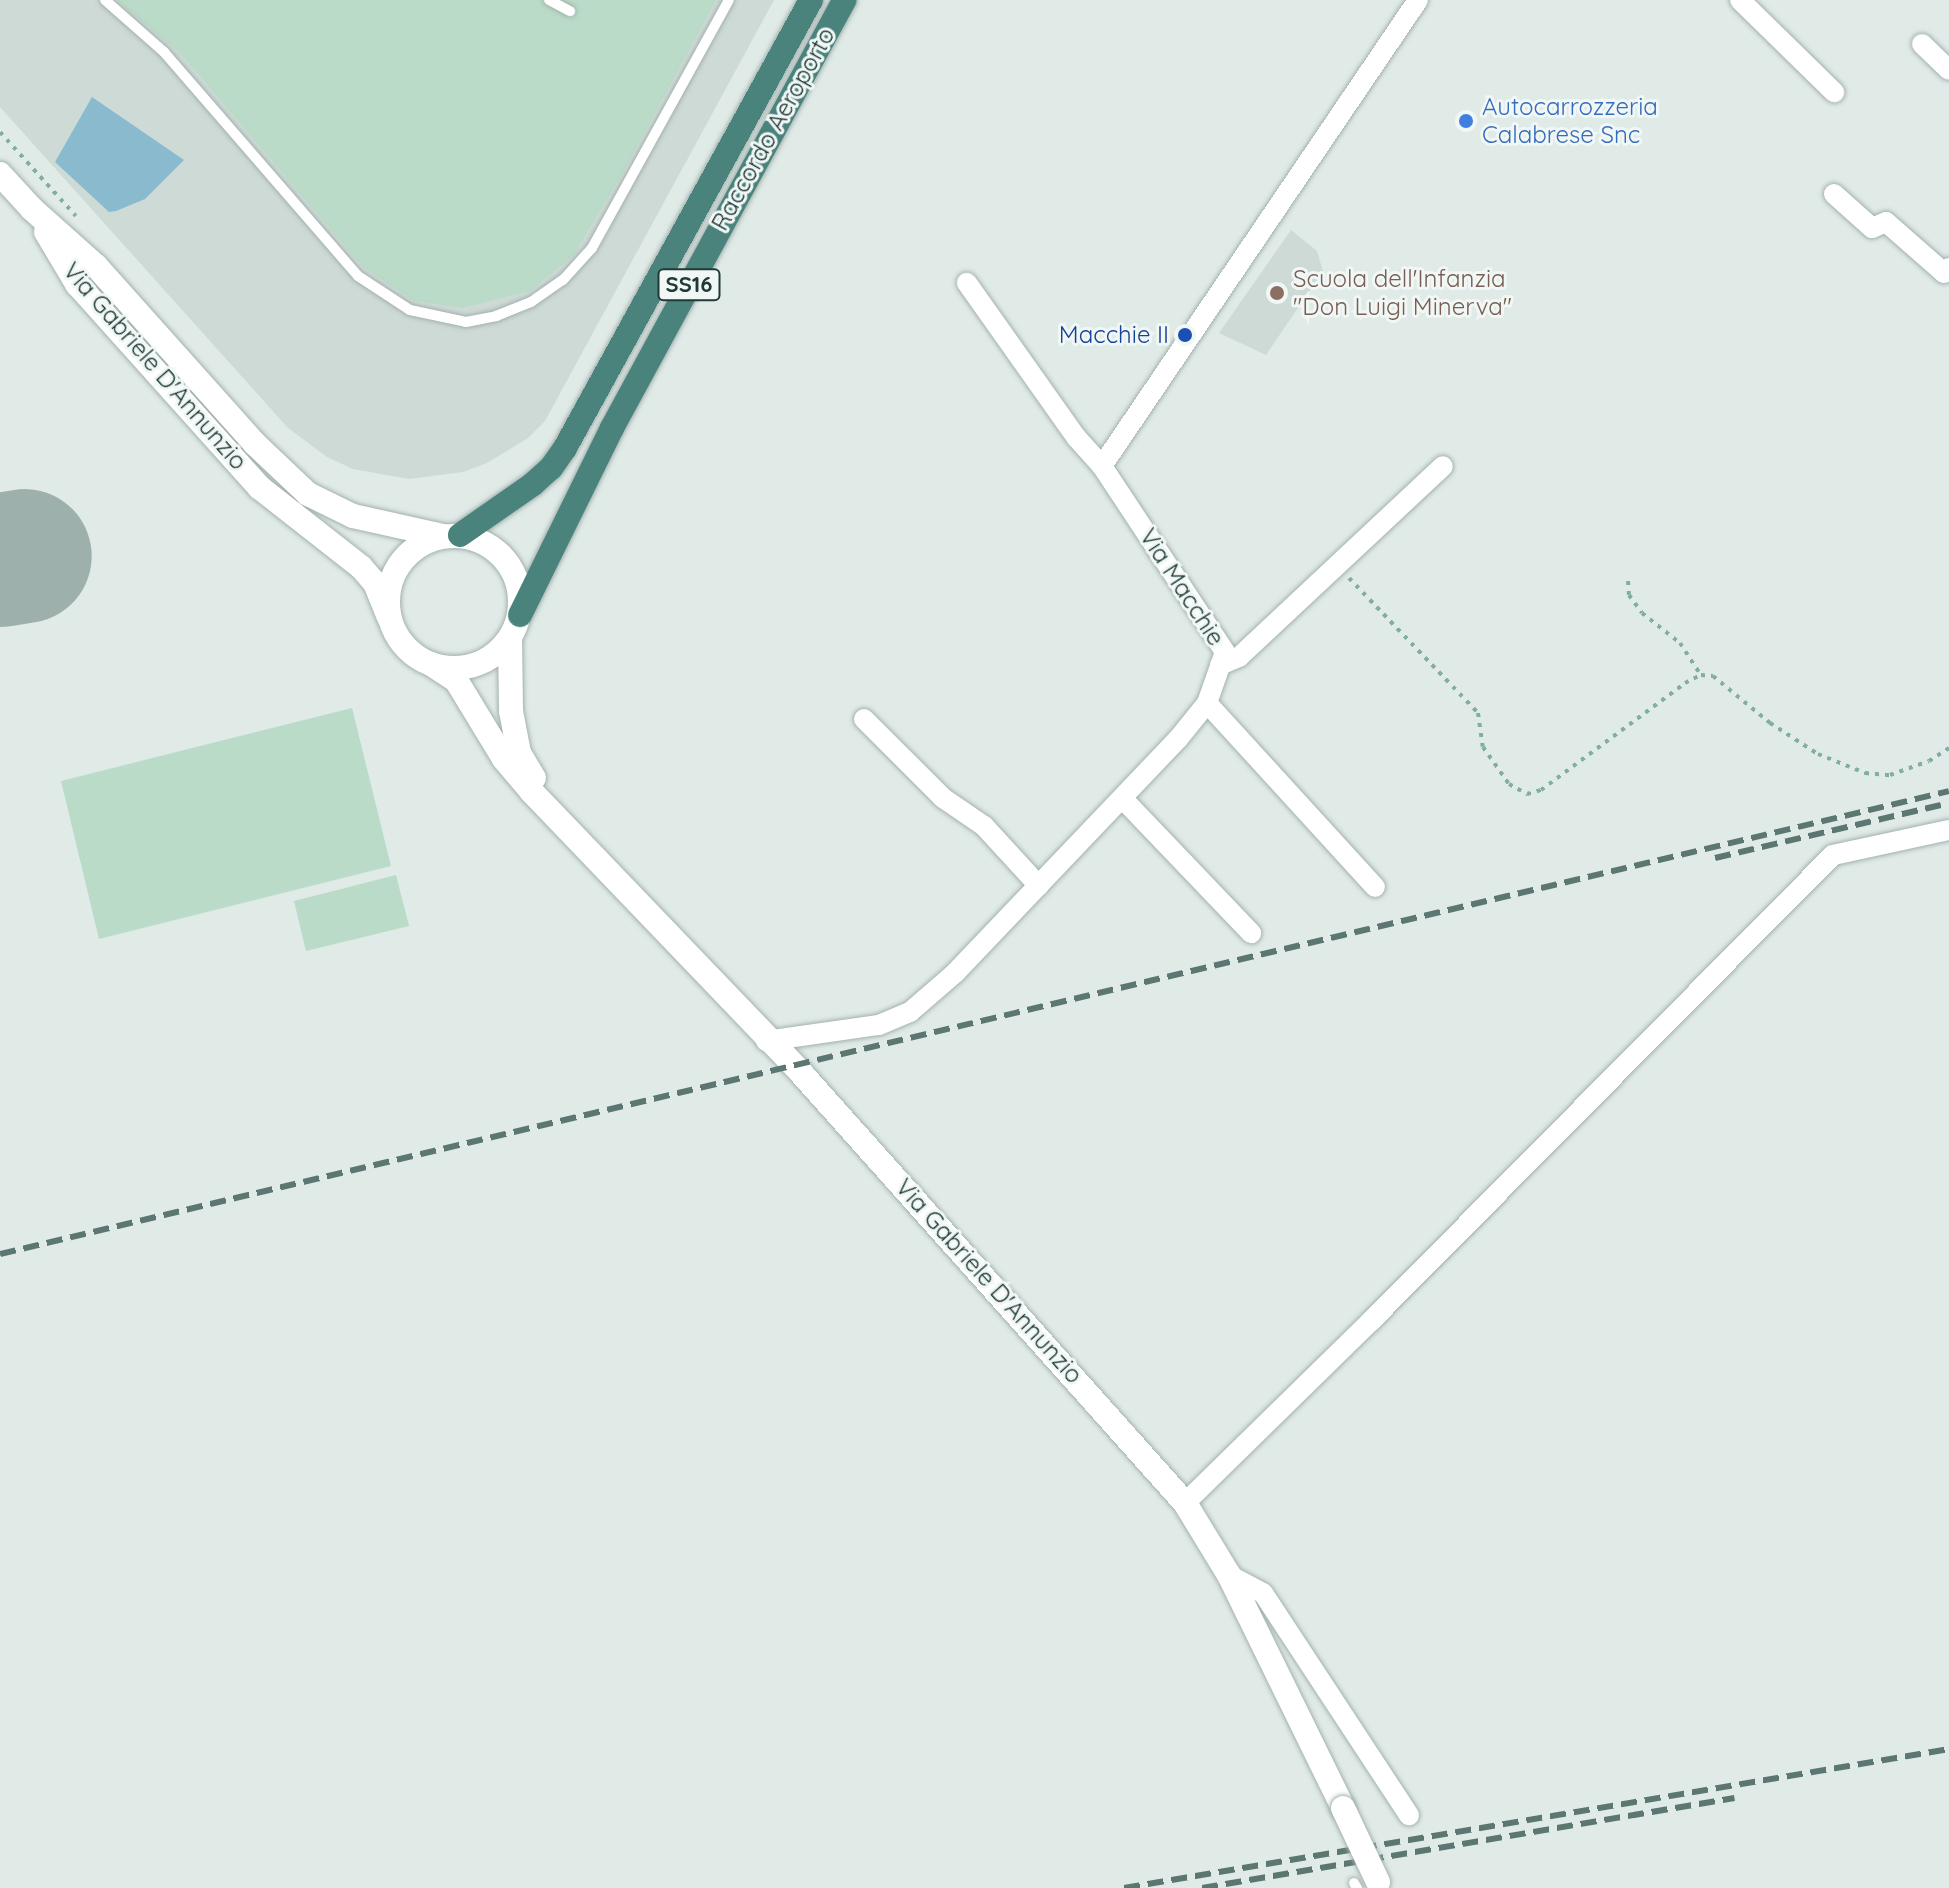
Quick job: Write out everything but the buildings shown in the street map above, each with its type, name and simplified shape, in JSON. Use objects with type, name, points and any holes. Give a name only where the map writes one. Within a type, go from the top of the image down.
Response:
[{"type":"highway","name":"Raccordo Aeroporto","points":[[451,536],[551,468],[586,411],[811,0]]},
{"type":"highway","name":"Raccordo Aeroporto","points":[[515,626],[612,428],[844,0]]},
{"type":"street","points":[[967,283],[1076,437],[1102,466],[1418,0]]},
{"type":"street","points":[[1740,0],[1834,92]]},
{"type":"street","points":[[1922,44],[1949,70]]},
{"type":"street","name":"Via Gabriele D'Annunzio","points":[[0,174],[32,209],[96,266],[254,443],[308,494],[353,516],[451,536]]},
{"type":"street","points":[[1834,194],[1872,228],[1886,222],[1944,273],[1949,268]]},
{"type":"street","name":"Via Gabriele D'Annunzio","points":[[32,209],[77,284],[259,487],[361,567],[375,583],[389,617]]},
{"type":"street","name":"Via Macchie","points":[[766,1041],[879,1025],[910,1012],[955,973],[1039,886],[1207,703],[1225,652],[1102,466]]},
{"type":"street","points":[[1220,665],[1239,657],[1443,466]]},
{"type":"street","points":[[451,536],[484,542],[505,558],[518,581],[511,711],[519,753],[554,811],[532,792],[504,759],[456,680],[412,653],[397,637],[389,617],[391,585],[406,556],[422,543],[451,536]]},
{"type":"street","points":[[431,664],[453,669],[475,665],[495,655],[515,626]]},
{"type":"street","points":[[1207,703],[1375,887]]},
{"type":"street","points":[[864,719],[943,798],[984,826],[1039,886]]},
{"type":"street","points":[[1122,798],[1251,933]]},
{"type":"street","name":"Via Gabriele D'Annunzio","points":[[554,811],[766,1041],[802,1074],[984,1274],[1185,1503],[1229,1575],[1343,1808],[1368,1885]]},
{"type":"street","points":[[1185,1503],[1371,1321],[1833,855],[1949,830]]},
{"type":"street","points":[[1229,1575],[1263,1593],[1409,1815]]},
{"type":"lane","points":[[105,0],[185,74],[358,276],[410,310],[466,322],[496,316],[531,302],[563,280],[592,248],[729,0]]},
{"type":"lane","points":[[549,0],[570,11]]},
{"type":"path","points":[[0,132],[84,226]]},
{"type":"path","points":[[1336,565],[1478,713],[1483,747],[1509,784],[1527,794],[1541,790],[1685,683],[1701,675],[1713,676],[1770,723],[1818,754],[1865,773],[1890,775],[1929,761],[1949,748]]},
{"type":"path","points":[[1628,581],[1629,595],[1642,613],[1680,643],[1701,675]]},
{"type":"shaded area","points":[[0,0],[774,0],[545,421],[528,438],[487,463],[463,472],[409,479],[353,469],[327,457],[288,428],[0,107]]},
{"type":"shaded area","name":"Scuola dell'Infanzia \"Don Luigi Minerva\"","points":[[1291,230],[1317,251],[1323,271],[1266,355],[1219,333]]},
{"type":"green space","points":[[117,0],[716,0],[622,174],[573,256],[530,291],[463,308],[414,301],[363,267],[181,54]]},
{"type":"green space","points":[[352,708],[391,866],[99,939],[61,781]]},
{"type":"green space","points":[[396,875],[409,926],[306,951],[294,901]]},
{"type":"water","points":[[92,97],[184,160],[145,199],[116,211],[109,212],[55,162]]},
{"type":"runway","points":[[0,560],[25,556]]},
{"type":"railway","points":[[0,1254],[1949,791]]},
{"type":"railway","points":[[1715,858],[1941,805]]},
{"type":"railway","points":[[1124,1888],[1949,1749]]},
{"type":"railway","points":[[1202,1888],[1734,1798]]},
{"type":"place","name":"Autocarrozzeria Calabrese Snc","points":[[1466,121]]},
{"type":"place","name":"Scuola dell'Infanzia \"Don Luigi Minerva\"","points":[[1277,293]]},
{"type":"place","name":"Macchie II","points":[[1185,335]]}]
